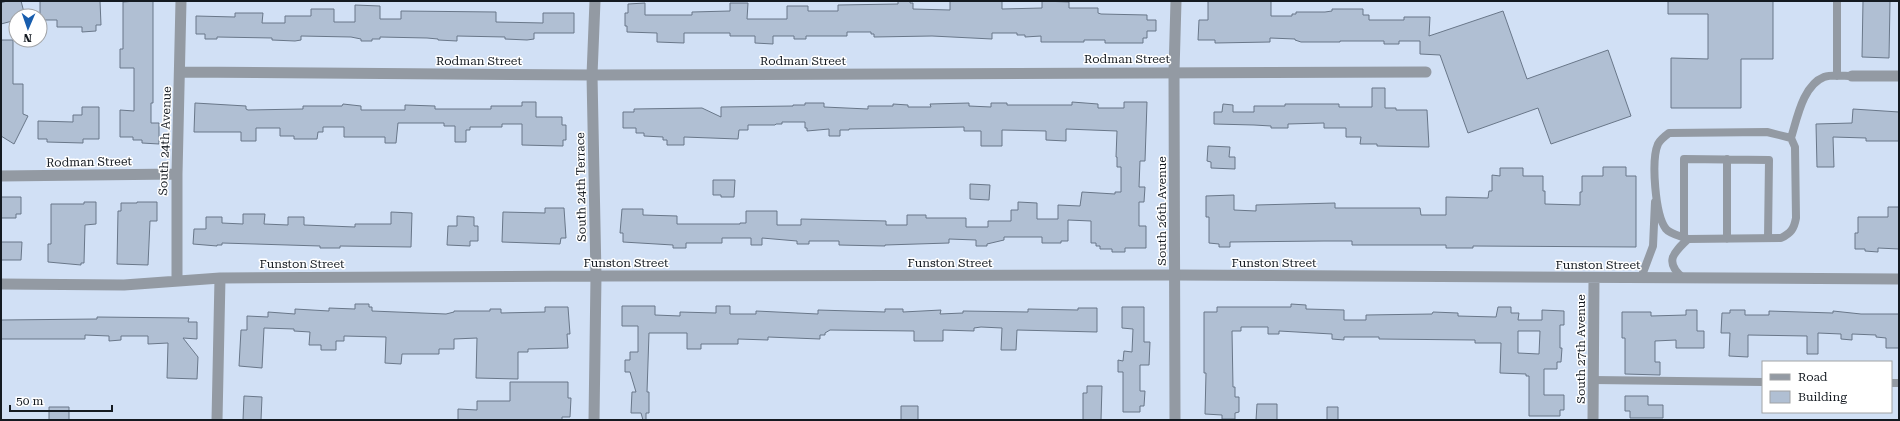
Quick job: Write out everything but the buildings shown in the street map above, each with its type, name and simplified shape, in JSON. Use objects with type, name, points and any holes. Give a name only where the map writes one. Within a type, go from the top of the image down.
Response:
[{"type":"street","name":"South 24th Avenue","points":[[177,281],[176,174],[182,1]]},
{"type":"street","name":"South 24th Terrace","points":[[594,420],[596,276],[592,74],[595,1]]},
{"type":"street","name":"South 26th Avenue","points":[[1175,420],[1174,72],[1176,1]]},
{"type":"street","name":"Rodman Street","points":[[180,72],[592,74],[1426,72]]},
{"type":"street","points":[[1852,76],[1899,76]]},
{"type":"street","name":"Rodman Street","points":[[1,176],[176,174]]},
{"type":"street","name":"Funston Street","points":[[1,284],[124,285],[220,278],[596,276],[1175,276],[1899,279]]},
{"type":"street","points":[[217,420],[220,278]]},
{"type":"street","name":"South 27th Avenue","points":[[1593,420],[1594,278]]},
{"type":"lane","points":[[1837,1],[1837,76]]},
{"type":"lane","points":[[1791,138],[1805,96],[1816,81],[1826,76],[1852,76]]},
{"type":"lane","points":[[1767,132],[1791,138],[1796,147],[1796,218],[1793,229],[1788,235],[1781,238],[1686,238],[1667,230],[1661,221],[1656,193],[1655,152],[1659,142],[1669,133],[1767,132]]},
{"type":"lane","points":[[1683,278],[1676,272],[1672,259],[1674,253],[1686,238],[1684,159],[1769,160],[1768,238]]},
{"type":"lane","points":[[1727,159],[1727,239]]},
{"type":"lane","points":[[1641,278],[1653,246],[1653,214],[1656,193]]},
{"type":"lane","points":[[1593,380],[1762,382]]}]
